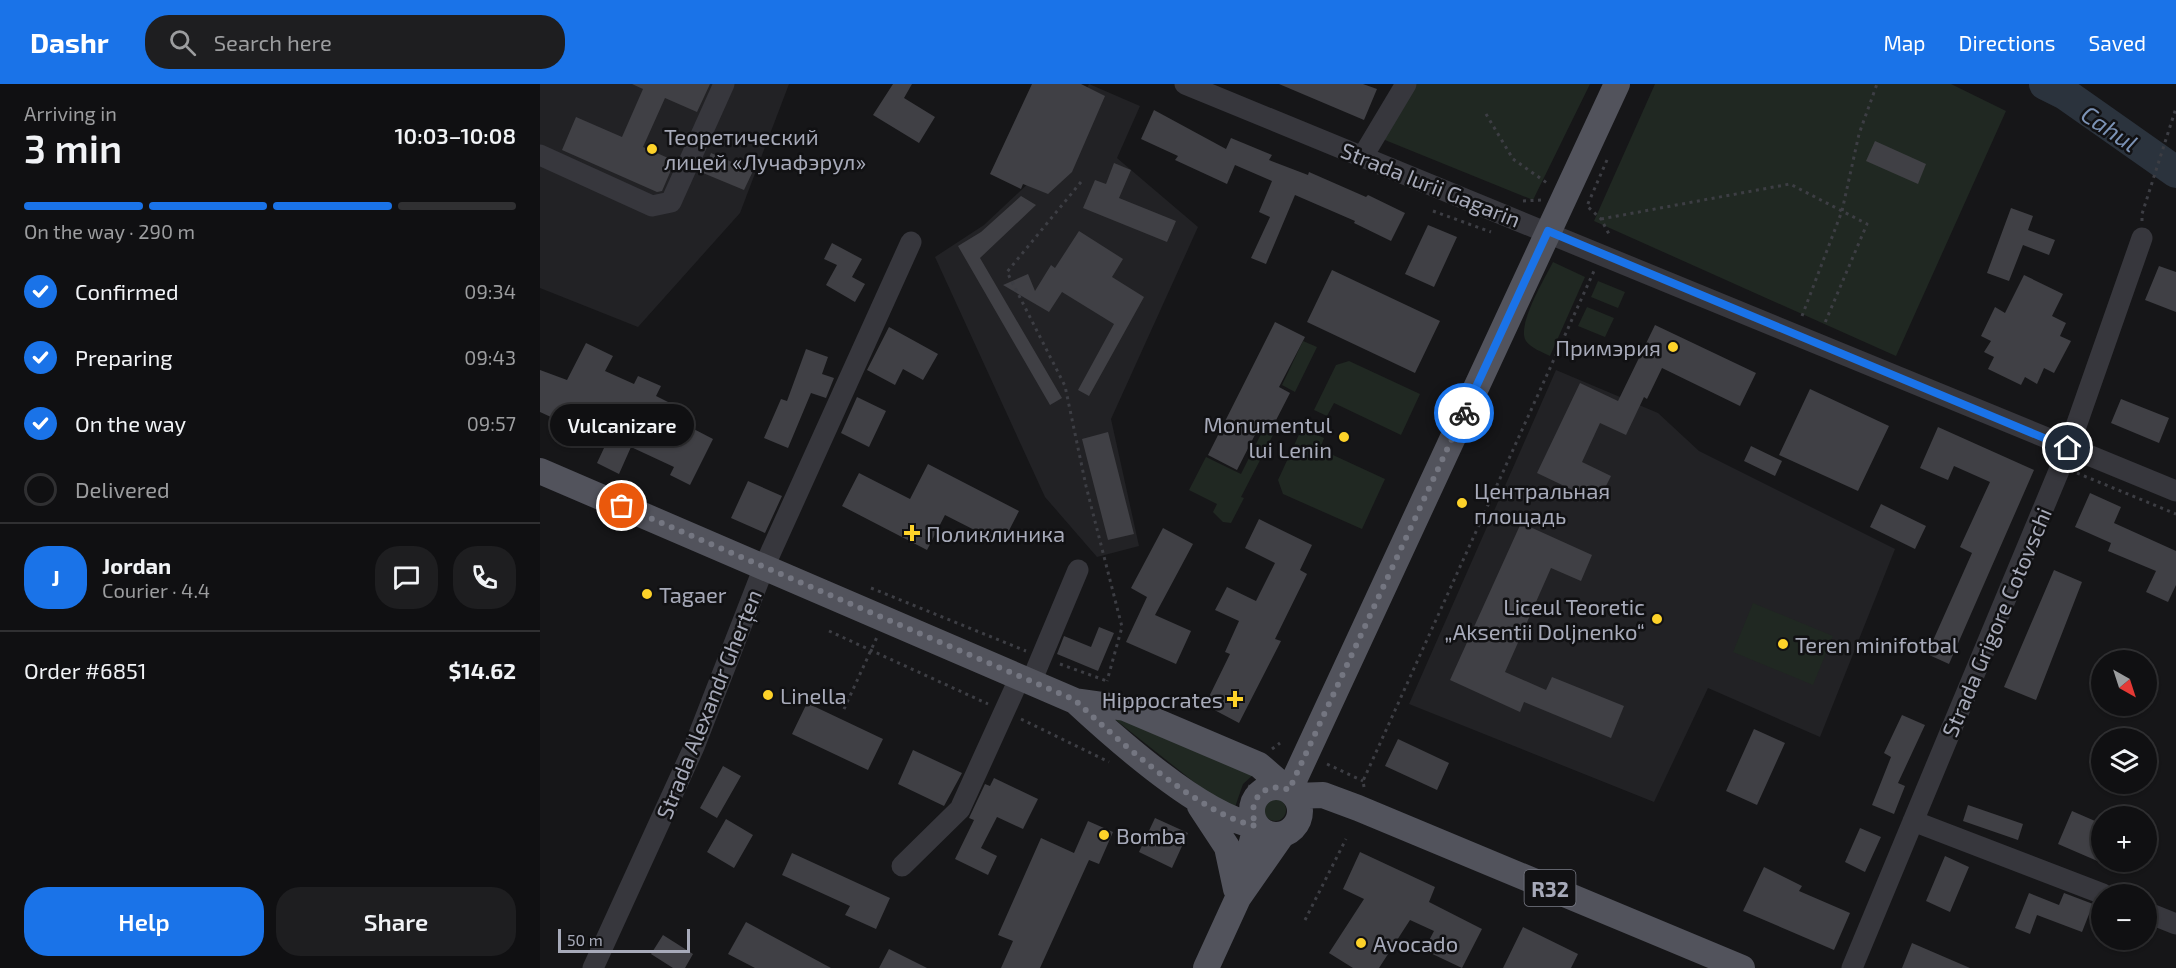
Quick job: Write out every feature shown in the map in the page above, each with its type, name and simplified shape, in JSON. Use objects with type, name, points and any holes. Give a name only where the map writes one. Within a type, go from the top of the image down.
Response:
[{"type":"main road","points":[[1206,968],[1238,898],[1291,810],[1548,231],[1576,200],[1617,84]]},
{"type":"main road","points":[[540,471],[764,567],[892,609],[1025,680],[1075,700],[1125,708],[1259,765],[1291,810]]},
{"type":"main road","points":[[1075,700],[1110,733],[1190,794],[1232,820],[1256,826],[1266,833],[1291,810]]},
{"type":"main road","points":[[1238,898],[1256,826],[1252,807],[1259,794],[1273,787],[1291,810]]},
{"type":"main road","points":[[1190,794],[1208,814],[1227,847],[1238,898]]},
{"type":"main road","name":"R32","points":[[1291,810],[1323,795],[1362,801],[1742,968]]},
{"type":"street","points":[[540,155],[652,206],[671,202],[724,84]]},
{"type":"street","name":"Strada Iurii Gagarin","points":[[1185,84],[1548,231],[1606,244],[2068,448],[2176,490]]},
{"type":"street","points":[[1363,156],[1406,84]]},
{"type":"street","name":"Strada Grigore Cotovschi","points":[[1852,968],[2068,448],[2142,238]]},
{"type":"street","name":"Strada Alexandr Gherțen","points":[[593,968],[694,747],[764,567],[911,242]]},
{"type":"street","points":[[902,866],[960,809],[1004,712],[1025,680],[1078,570]]},
{"type":"street","points":[[1913,821],[2091,889]]},
{"type":"street","points":[[2157,916],[2176,924]]},
{"type":"path","points":[[1808,321],[1801,318],[1842,211],[1858,134],[1877,84]]},
{"type":"path","points":[[2142,238],[2142,214],[2154,183],[2176,108]]},
{"type":"path","points":[[1362,801],[1363,781],[1606,244],[1601,219],[1513,159],[1486,114]]},
{"type":"path","points":[[1576,200],[1610,155]]},
{"type":"path","points":[[1081,182],[1007,272],[1065,386],[1086,486],[1122,627],[1107,681]]},
{"type":"path","points":[[1601,219],[1790,184],[1867,224],[1823,327],[1816,324]]},
{"type":"path","points":[[1606,244],[1620,241]]},
{"type":"path","points":[[844,709],[892,609]]},
{"type":"path","points":[[829,631],[872,649],[1116,765]]},
{"type":"path","points":[[1327,764],[1363,781]]},
{"type":"path","points":[[1241,805],[1255,776]]},
{"type":"path","points":[[1305,920],[1346,838]]},
{"type":"shaded area","name":"Теоретический лицей «Лучафэрул»","points":[[540,84],[789,84],[740,213],[638,327],[540,288]]},
{"type":"shaded area","points":[[1089,84],[1140,106],[1117,158],[1198,227],[1111,419],[1139,546],[1097,557],[1045,497],[935,257],[984,225],[1051,162]]},
{"type":"shaded area","points":[[1411,84],[1590,84],[1533,200],[1380,138]]},
{"type":"shaded area","points":[[1655,84],[1951,84],[2006,111],[1896,356],[1594,221]]},
{"type":"shaded area","points":[[1553,262],[1585,277],[1550,356],[1531,346],[1524,334],[1528,314]]},
{"type":"shaded area","points":[[1598,281],[1625,292],[1618,308],[1591,297]]},
{"type":"shaded area","points":[[1587,307],[1614,318],[1605,337],[1578,326]]},
{"type":"shaded area","points":[[1303,341],[1317,347],[1295,392],[1282,385]]},
{"type":"shaded area","points":[[1349,361],[1420,394],[1401,435],[1334,403],[1327,416],[1314,410],[1336,365]]},
{"type":"shaded area","name":"Liceul Teoretic „Aksentii Doljnenko“","points":[[1556,370],[1658,413],[1699,451],[1895,549],[1820,737],[1708,688],[1654,802],[1409,704]]},
{"type":"shaded area","points":[[1264,428],[1274,433],[1241,497],[1244,498],[1231,523],[1223,522],[1213,512],[1217,504],[1189,490],[1206,457],[1241,474]]},
{"type":"shaded area","points":[[1302,428],[1324,438],[1320,449],[1385,479],[1362,529],[1283,494],[1278,480]]},
{"type":"shaded area","name":"Teren minifotbal","points":[[1753,603],[1833,636],[1813,685],[1733,652]]},
{"type":"shaded area","points":[[1107,713],[1253,775],[1243,784],[1233,813]]},
{"type":"shaded area","points":[[1275,799],[1283,802],[1286,810],[1283,818],[1275,821],[1267,818],[1264,810],[1267,802]]},
{"type":"building","points":[[632,84],[710,84],[697,112],[665,98],[643,147],[675,161],[662,191],[657,192],[562,150],[576,117],[622,137],[643,89]]},
{"type":"building","points":[[893,84],[912,84],[904,98],[935,117],[919,143],[873,115]]},
{"type":"building","points":[[1032,84],[1081,84],[1105,96],[1072,172],[1048,194],[1023,184],[1021,189],[990,174]]},
{"type":"building","points":[[1279,84],[1363,84],[1377,89],[1364,120]]},
{"type":"building","points":[[1154,110],[1226,149],[1231,138],[1272,155],[1269,160],[1308,175],[1309,172],[1366,197],[1368,195],[1405,213],[1391,241],[1354,223],[1355,221],[1295,195],[1266,264],[1251,258],[1270,217],[1259,212],[1272,181],[1235,165],[1227,184],[1175,160],[1178,156],[1141,139]]},
{"type":"building","points":[[1875,141],[1926,164],[1918,184],[1866,161]]},
{"type":"building","points":[[711,153],[753,171],[744,190],[703,173]]},
{"type":"building","points":[[1114,163],[1131,170],[1119,198],[1176,221],[1167,242],[1083,208],[1095,180],[1106,184]]},
{"type":"building","points":[[1021,196],[1036,205],[980,258],[1062,398],[1050,405],[958,246],[981,232]]},
{"type":"building","points":[[2011,208],[2033,216],[2028,230],[2055,240],[2049,255],[2023,245],[2009,281],[1987,273]]},
{"type":"building","points":[[1428,225],[1457,237],[1434,287],[1405,274]]},
{"type":"building","points":[[1079,231],[1123,259],[1112,277],[1144,297],[1089,396],[1078,390],[1114,324],[1062,292],[1049,312],[1003,285],[1028,274],[1035,291],[1051,265],[1055,268]]},
{"type":"building","points":[[832,243],[862,259],[852,277],[865,284],[855,302],[826,285],[837,265],[824,259]]},
{"type":"building","points":[[2159,266],[2176,272],[2176,312],[2145,300]]},
{"type":"building","points":[[1332,270],[1440,321],[1415,373],[1307,322]]},
{"type":"building","points":[[2024,275],[2063,294],[2052,316],[2066,323],[2060,336],[2071,341],[2054,373],[2044,368],[2037,384],[2025,377],[2021,385],[1988,369],[1994,357],[1984,352],[1991,341],[1981,336],[1995,307],[2005,313]]},
{"type":"building","points":[[1275,322],[1305,337],[1279,387],[1290,393],[1273,426],[1262,421],[1237,470],[1208,455]]},
{"type":"building","points":[[1655,325],[1756,373],[1740,406],[1662,368],[1647,399],[1644,397],[1626,435],[1600,423],[1582,462],[1611,476],[1598,502],[1537,473],[1580,383],[1618,401]]},
{"type":"building","points":[[889,327],[938,354],[923,380],[903,369],[895,385],[867,370]]},
{"type":"building","points":[[586,343],[613,356],[605,371],[634,384],[638,376],[661,386],[656,396],[692,414],[686,425],[713,439],[690,485],[670,475],[674,467],[631,447],[619,474],[597,463],[604,448],[562,428],[564,423],[540,412],[540,370],[567,380]]},
{"type":"building","points":[[806,349],[828,357],[822,374],[834,378],[826,398],[811,393],[788,448],[764,438],[781,399],[787,401]]},
{"type":"building","points":[[1810,389],[1889,426],[1858,491],[1779,455]]},
{"type":"building","points":[[857,397],[886,411],[869,447],[841,433]]},
{"type":"building","points":[[2121,399],[2169,418],[2159,443],[2111,423]]},
{"type":"building","points":[[1938,427],[2034,470],[1949,664],[1927,654],[1972,553],[1960,547],[1990,482],[1954,466],[1948,480],[1920,468]]},
{"type":"building","points":[[1108,432],[1134,534],[1108,540],[1082,439]]},
{"type":"building","points":[[1751,446],[1782,461],[1775,476],[1744,461]]},
{"type":"building","points":[[928,464],[1019,511],[1002,544],[945,515],[927,550],[842,506],[859,473],[910,499]]},
{"type":"building","points":[[748,481],[782,496],[765,533],[731,518]]},
{"type":"building","points":[[2090,493],[2121,507],[2114,523],[2176,551],[2176,585],[2168,602],[2146,592],[2156,571],[2108,551],[2111,543],[2075,527]]},
{"type":"building","points":[[1881,504],[1926,526],[1915,549],[1870,527]]},
{"type":"building","points":[[1259,519],[1312,545],[1300,570],[1307,574],[1275,639],[1281,641],[1239,723],[1205,705],[1230,654],[1225,652],[1239,621],[1215,610],[1227,587],[1256,601],[1275,563],[1245,548]]},
{"type":"building","points":[[1521,523],[1592,555],[1581,581],[1551,568],[1505,672],[1546,690],[1552,677],[1624,706],[1611,738],[1524,702],[1520,712],[1450,680]]},
{"type":"building","points":[[1163,528],[1193,544],[1155,615],[1191,631],[1176,664],[1126,642],[1147,597],[1131,588]]},
{"type":"building","points":[[2054,570],[2082,582],[2036,700],[2004,687]]},
{"type":"building","points":[[1099,627],[1114,633],[1098,671],[1057,654],[1064,636],[1091,647]]},
{"type":"building","points":[[807,703],[883,739],[868,770],[792,734]]},
{"type":"building","points":[[1902,715],[1925,725],[1898,783],[1905,786],[1894,814],[1872,805],[1891,757],[1884,753]]},
{"type":"building","points":[[1754,729],[1785,743],[1757,805],[1726,791]]},
{"type":"building","points":[[1398,739],[1449,763],[1437,790],[1385,766]]},
{"type":"building","points":[[913,750],[962,773],[944,806],[898,784]]},
{"type":"building","points":[[723,766],[741,776],[717,818],[700,808]]},
{"type":"building","points":[[994,778],[1038,799],[1023,829],[997,817],[981,848],[997,856],[988,875],[955,859],[974,820],[969,818],[985,784],[990,786]]},
{"type":"building","points":[[1968,805],[2023,824],[2018,840],[1963,821]]},
{"type":"building","points":[[2072,811],[2091,819],[2091,858],[2058,844]]},
{"type":"building","points":[[1155,818],[1188,833],[1172,868],[1139,852]]},
{"type":"building","points":[[726,819],[753,835],[734,868],[707,852]]},
{"type":"building","points":[[1088,821],[1113,832],[1099,864],[1089,860],[1040,968],[1001,968],[1013,941],[998,935],[1041,838],[1074,853]]},
{"type":"building","points":[[1860,828],[1881,837],[1865,872],[1845,862]]},
{"type":"building","points":[[1360,852],[1435,887],[1429,902],[1482,929],[1462,968],[1424,950],[1434,931],[1410,920],[1379,968],[1353,968],[1329,953],[1364,899],[1343,889]]},
{"type":"building","points":[[792,853],[890,898],[876,929],[845,915],[850,906],[782,875]]},
{"type":"building","points":[[1945,856],[1969,867],[1950,912],[1926,901]]},
{"type":"building","points":[[1764,867],[1802,886],[1799,891],[1850,913],[1834,950],[1743,911]]},
{"type":"building","points":[[2029,893],[2059,905],[2064,893],[2091,903],[2082,932],[2037,915],[2030,934],[2015,928]]},
{"type":"building","points":[[746,922],[831,968],[755,968],[728,954]]},
{"type":"building","points":[[1523,927],[1578,954],[1571,968],[1503,968]]},
{"type":"building","points":[[663,935],[693,954],[685,968],[673,968],[651,954]]},
{"type":"building","points":[[1912,943],[1970,968],[1902,968]]},
{"type":"building","points":[[889,949],[927,968],[879,968]]},
{"type":"waterway","name":"Cahul","points":[[2045,84],[2065,94],[2176,172]]},
{"type":"way so far","points":[[622,506],[1075,700],[1110,733],[1190,794],[1232,820],[1256,826],[1252,807],[1259,794],[1273,787],[1289,790],[1464,413]]},
{"type":"place","name":"Теоретический лицей «Лучафэрул»","points":[[652,149]]},
{"type":"place","name":"Примэрия","points":[[1673,347]]},
{"type":"place","name":"Monumentul lui Lenin","points":[[1344,437]]},
{"type":"place","name":"Центральная площадь","points":[[1462,503]]},
{"type":"place","name":"Vulcanizare","points":[[622,506]]},
{"type":"place","name":"Поликлиника","points":[[912,533]]},
{"type":"place","name":"Tagaer","points":[[647,594]]},
{"type":"place","name":"Liceul Teoretic „Aksentii Doljnenko“","points":[[1657,619]]},
{"type":"place","name":"Teren minifotbal","points":[[1783,644]]},
{"type":"place","name":"Linella","points":[[768,695]]},
{"type":"place","name":"Hippocrates","points":[[1235,699]]},
{"type":"place","name":"Bomba","points":[[1104,835]]},
{"type":"place","name":"Avocado","points":[[1361,943]]},
{"type":"route","points":[[1464,413],[1548,231],[2068,448]]}]
